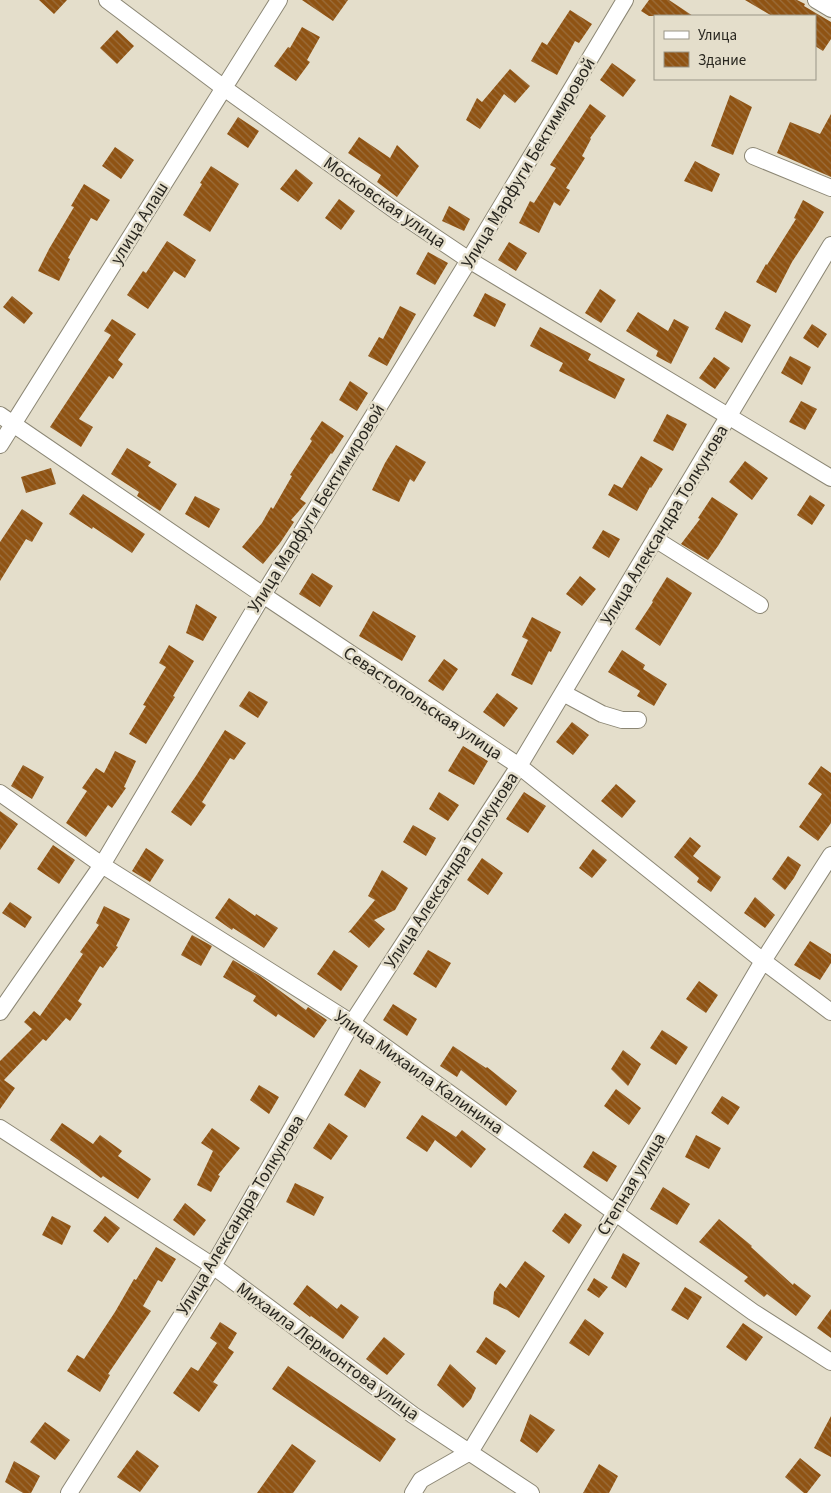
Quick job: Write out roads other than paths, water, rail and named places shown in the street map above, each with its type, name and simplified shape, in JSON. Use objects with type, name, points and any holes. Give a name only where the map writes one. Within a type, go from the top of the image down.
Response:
[{"type":"street","name":"Московская улица","points":[[107,0],[224,88],[396,211],[469,260],[831,478]]},
{"type":"street","name":"улица Алаш","points":[[0,445],[7,419],[224,88],[279,0]]},
{"type":"street","name":"Улица Марфуги Бектимировой","points":[[0,1012],[102,865],[263,595],[626,0]]},
{"type":"street","points":[[816,0],[831,9]]},
{"type":"street","points":[[753,156],[831,188]]},
{"type":"street","name":"Улица Александра Толкунова","points":[[69,1493],[213,1266],[352,1023],[519,766],[831,245]]},
{"type":"street","name":"Севастопольская улица","points":[[7,419],[263,595],[519,766],[763,961],[831,1012]]},
{"type":"street","points":[[655,540],[760,605]]},
{"type":"street","points":[[563,693],[602,714],[622,720],[638,720]]},
{"type":"street","name":"Улица Михаила Калинина","points":[[0,793],[102,865],[352,1023],[753,1312],[831,1362]]},
{"type":"street","name":"Степная улица","points":[[413,1493],[421,1480],[470,1452],[763,961],[831,855]]},
{"type":"street","name":"Михаила Лермонтова улица","points":[[0,1128],[213,1266],[414,1415],[531,1493]]}]
